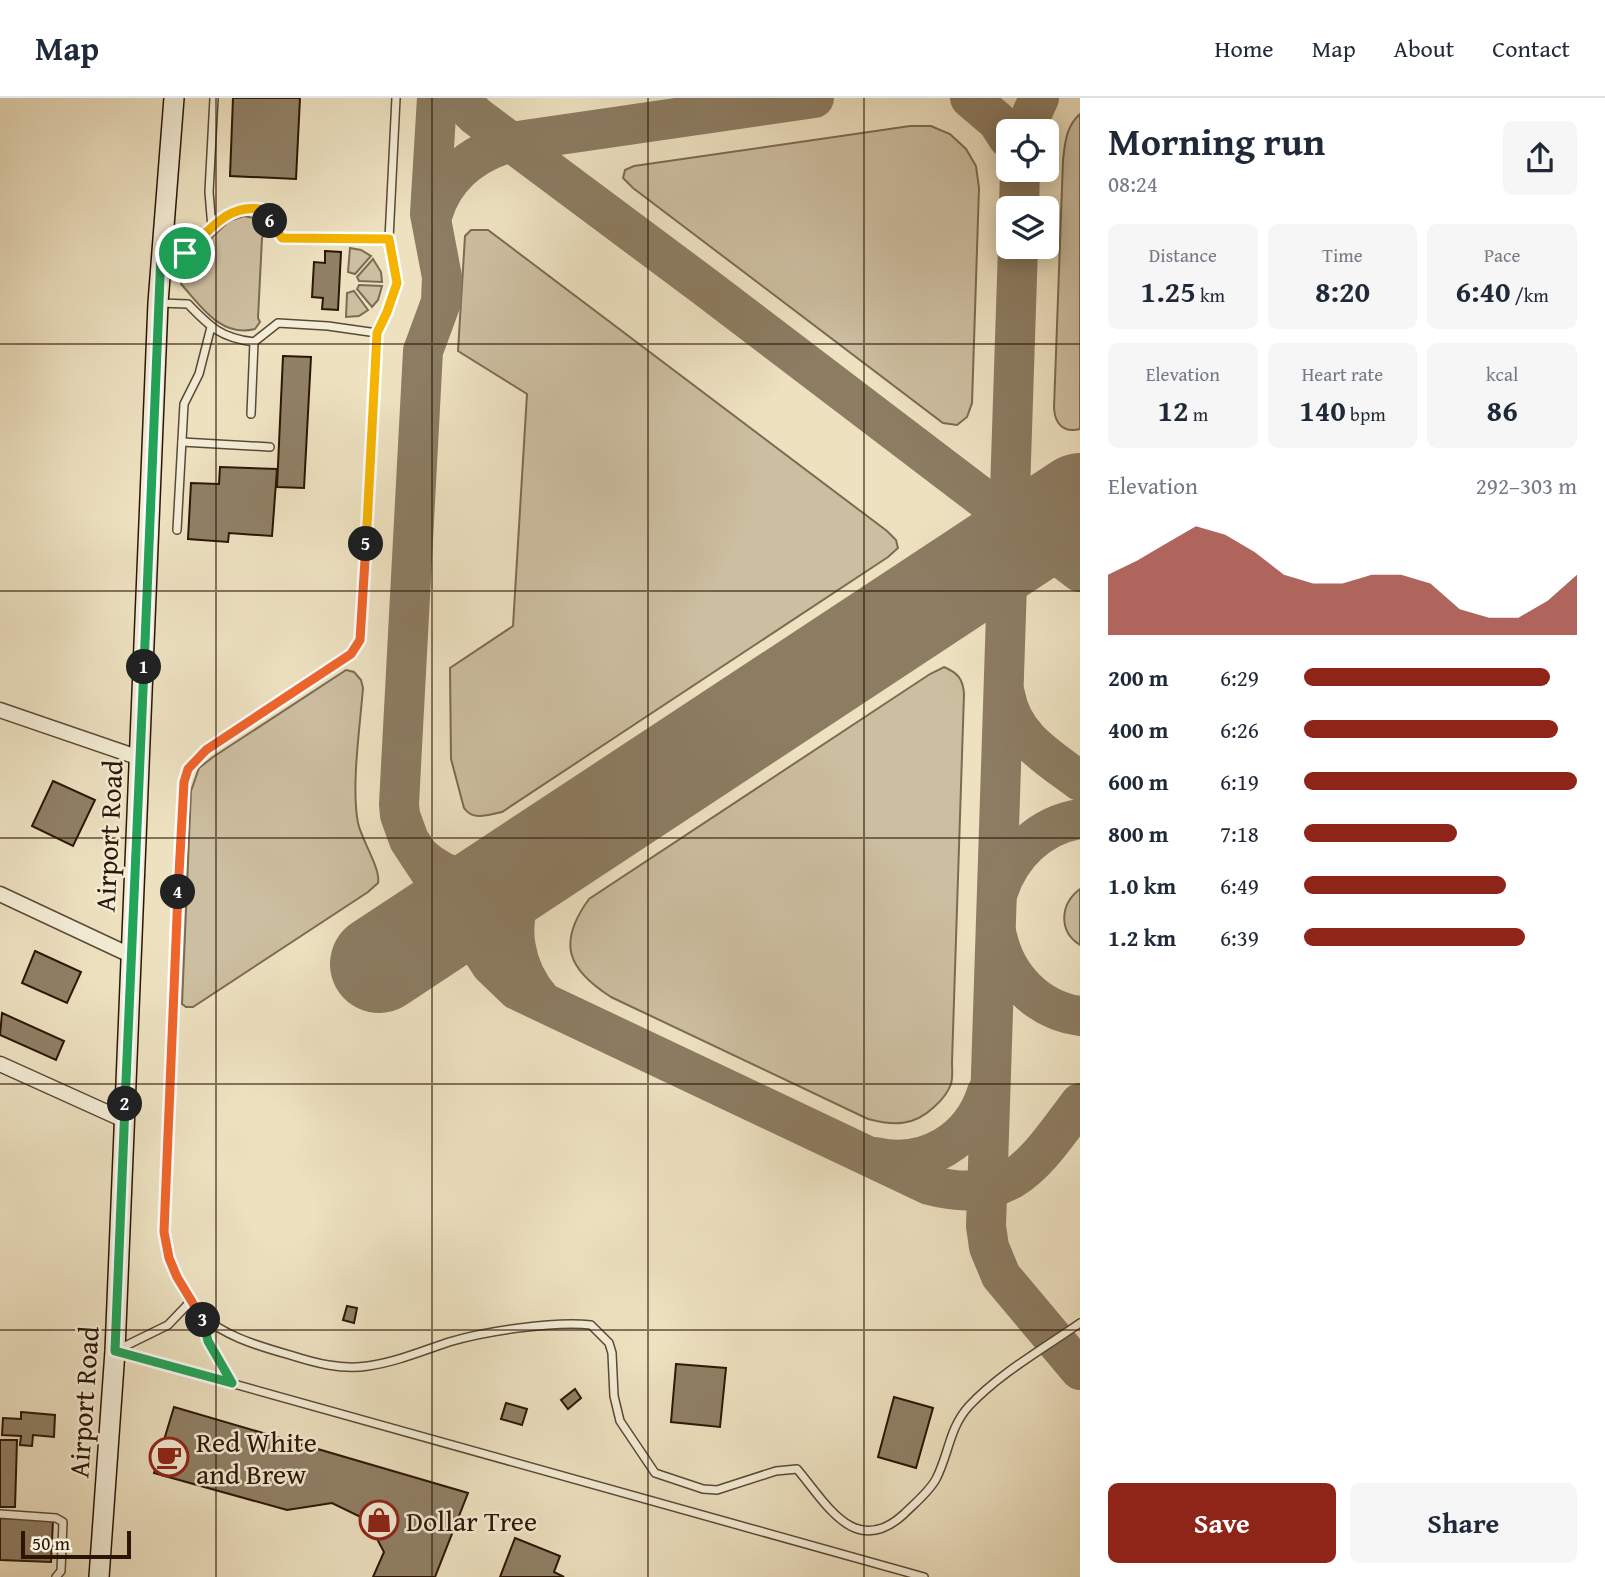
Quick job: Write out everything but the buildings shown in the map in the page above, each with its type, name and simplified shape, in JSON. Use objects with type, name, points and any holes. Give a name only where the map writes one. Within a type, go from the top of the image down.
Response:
[{"type":"main road","name":"Airport Road","points":[[99,1577],[115,1351],[158,303],[174,98]]},
{"type":"street","points":[[0,710],[140,758]]},
{"type":"street","points":[[0,894],[130,955]]},
{"type":"street","points":[[0,1064],[124,1121]]},
{"type":"lane","points":[[212,228],[209,192],[214,98]]},
{"type":"lane","points":[[396,98],[389,239],[397,283],[377,333],[360,640],[351,654],[342,661],[206,750],[188,769],[184,782],[164,1232],[169,1258],[190,1302],[201,1316],[215,1327],[238,1339],[307,1360],[342,1367],[369,1366],[488,1334],[566,1324],[591,1325],[609,1343],[614,1396],[620,1421],[655,1473],[703,1489],[717,1490],[776,1471],[797,1469],[845,1524],[870,1531],[884,1528],[921,1498],[936,1479],[953,1429],[969,1407],[1001,1379],[1080,1323]]},
{"type":"lane","points":[[161,253],[185,253],[231,212],[246,207],[260,209],[282,238],[389,239]]},
{"type":"lane","points":[[158,303],[188,304],[211,327],[226,337],[254,342],[278,323],[377,333]]},
{"type":"lane","points":[[177,530],[184,404],[199,374],[211,327]]},
{"type":"lane","points":[[251,414],[254,342]]},
{"type":"lane","points":[[182,442],[270,447]]},
{"type":"lane","points":[[115,1351],[168,1325],[190,1302]]},
{"type":"lane","points":[[201,1316],[208,1341],[232,1383]]},
{"type":"lane","points":[[115,1351],[924,1577]]},
{"type":"lane","points":[[0,1514],[56,1518],[63,1522],[61,1571],[56,1577]]},
{"type":"shaded area","points":[[1080,114],[1080,429],[1069,430],[1058,423],[1054,408],[1063,160],[1069,129]]},
{"type":"shaded area","points":[[910,126],[931,126],[950,134],[966,149],[976,166],[979,188],[972,403],[967,417],[957,425],[943,423],[623,178],[625,170],[634,166]]},
{"type":"shaded area","points":[[244,216],[258,219],[268,230],[262,238],[260,322],[255,329],[243,331],[222,325],[204,310],[181,284],[182,266],[229,221]]},
{"type":"shaded area","points":[[471,230],[488,230],[887,531],[896,540],[898,548],[502,812],[481,816],[472,815],[464,808],[451,759],[450,668],[513,626],[527,394],[458,351],[465,236]]},
{"type":"shaded area","points":[[350,248],[371,256],[355,274],[348,272]]},
{"type":"shaded area","points":[[373,259],[381,272],[382,282],[359,281],[357,277]]},
{"type":"shaded area","points":[[359,285],[382,286],[378,300],[372,307],[357,289]]},
{"type":"shaded area","points":[[354,291],[368,310],[359,316],[346,317],[347,293]]},
{"type":"shaded area","points":[[944,667],[959,677],[964,694],[952,1079],[946,1093],[934,1107],[919,1118],[903,1123],[868,1119],[611,997],[584,976],[576,965],[570,942],[579,915],[589,899]]},
{"type":"shaded area","points":[[346,670],[354,672],[361,680],[363,688],[356,808],[360,830],[377,870],[378,883],[193,1007],[186,1007],[182,1004],[191,791],[199,768]]},
{"type":"shaded area","points":[[1080,889],[1080,945],[1068,932],[1064,917],[1068,902]]},
{"type":"taxiway","points":[[437,98],[430,214],[442,277],[441,302],[423,351],[399,804],[409,840],[491,965],[517,990],[929,1185],[958,1190],[981,1190],[1002,1184],[1035,1160],[1080,1103]]},
{"type":"taxiway","points":[[458,98],[476,116],[1080,572]]},
{"type":"taxiway","points":[[433,213],[438,199],[453,176],[473,159],[511,142],[814,98]]},
{"type":"taxiway","points":[[970,98],[996,120]]},
{"type":"taxiway","points":[[1029,119],[1039,98]]},
{"type":"taxiway","points":[[1019,196],[1020,182]]},
{"type":"taxiway","points":[[1018,259],[986,1226],[989,1247],[1001,1276],[1080,1370]]},
{"type":"taxiway","points":[[1005,694],[1009,709],[1023,734],[1033,745],[1080,781]]},
{"type":"taxiway","points":[[998,892],[1010,866],[1028,844],[1052,828],[1080,819]]},
{"type":"taxiway","points":[[420,856],[443,872],[467,879],[491,878],[518,872]]},
{"type":"taxiway","points":[[541,1000],[524,975],[514,932],[518,902],[544,856]]},
{"type":"taxiway","points":[[997,936],[1008,965],[1026,989],[1050,1007],[1080,1016]]},
{"type":"taxiway","points":[[875,1157],[912,1159],[945,1147],[970,1124],[987,1092]]},
{"type":"runway","points":[[379,964],[1080,502]]},
{"type":"place","name":"Red White and Brew","points":[[169,1457]]},
{"type":"place","name":"Dollar Tree","points":[[379,1520]]},
{"type":"route","points":[[246,207],[260,209],[282,238],[389,239],[397,273],[396,290],[377,333],[360,640],[351,654],[342,661],[206,750],[188,769],[184,782],[164,1232],[169,1258],[177,1277],[201,1316],[208,1341],[232,1383],[115,1351],[161,253],[185,253],[231,212],[246,207]]}]
